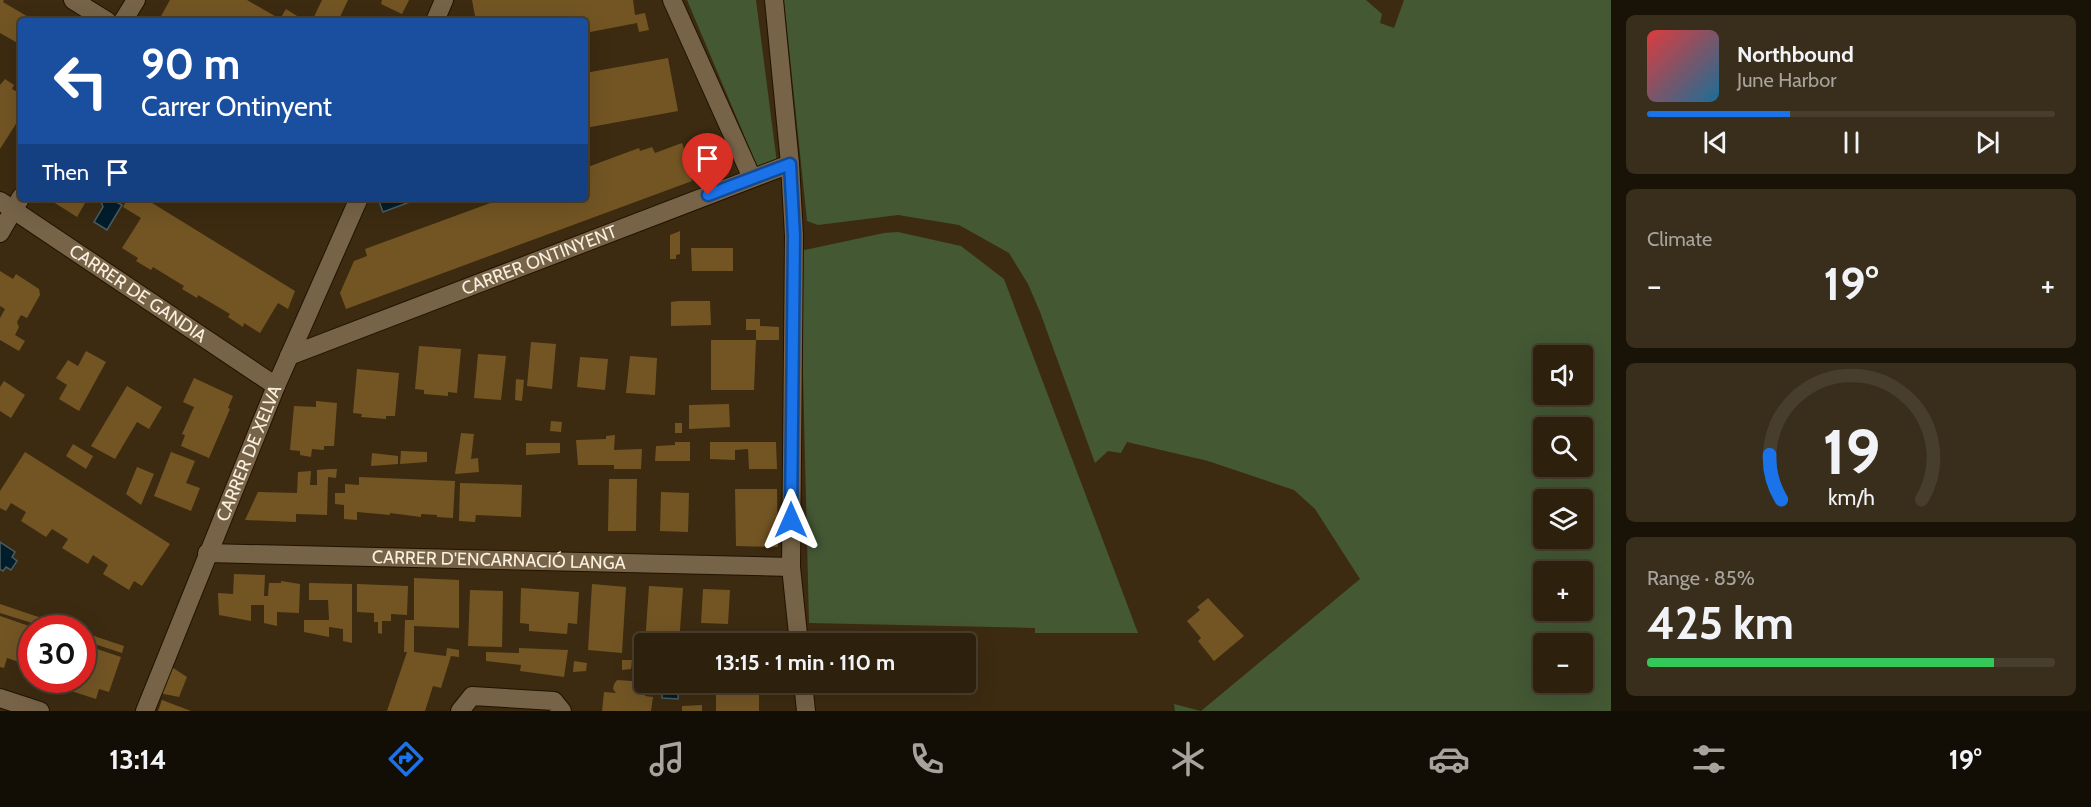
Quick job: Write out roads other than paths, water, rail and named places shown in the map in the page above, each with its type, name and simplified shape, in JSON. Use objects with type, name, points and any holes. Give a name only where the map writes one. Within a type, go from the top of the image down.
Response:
[{"type":"street","points":[[73,0],[102,18]]},
{"type":"street","points":[[125,18],[136,0]]},
{"type":"street","points":[[436,18],[444,0]]},
{"type":"street","points":[[672,0],[752,178]]},
{"type":"street","points":[[774,0],[790,164],[794,236],[791,567],[798,633]]},
{"type":"street","name":"CARRER ONTINYENT","points":[[289,356],[790,164]]},
{"type":"street","name":"CARRER DE XELVA","points":[[145,711],[276,386],[358,201]]},
{"type":"street","points":[[0,233],[12,202]]},
{"type":"street","name":"CARRER DE GANDIA","points":[[12,202],[276,386]]},
{"type":"street","name":"CARRER D'ENCARNACIÓ LANGA","points":[[207,553],[791,567]]},
{"type":"street","points":[[804,693],[806,711]]},
{"type":"street","points":[[460,711],[472,696],[554,701],[562,711]]},
{"type":"street","points":[[0,698],[40,711]]},
{"type":"water","points":[[101,201],[115,201],[122,205],[107,230],[94,222],[103,207]]},
{"type":"water","points":[[379,201],[413,201],[383,212]]},
{"type":"water","points":[[0,542],[15,552],[12,557],[17,561],[11,570],[6,567],[3,571],[0,569]]},
{"type":"water","points":[[662,693],[678,693],[678,699],[662,698]]}]
